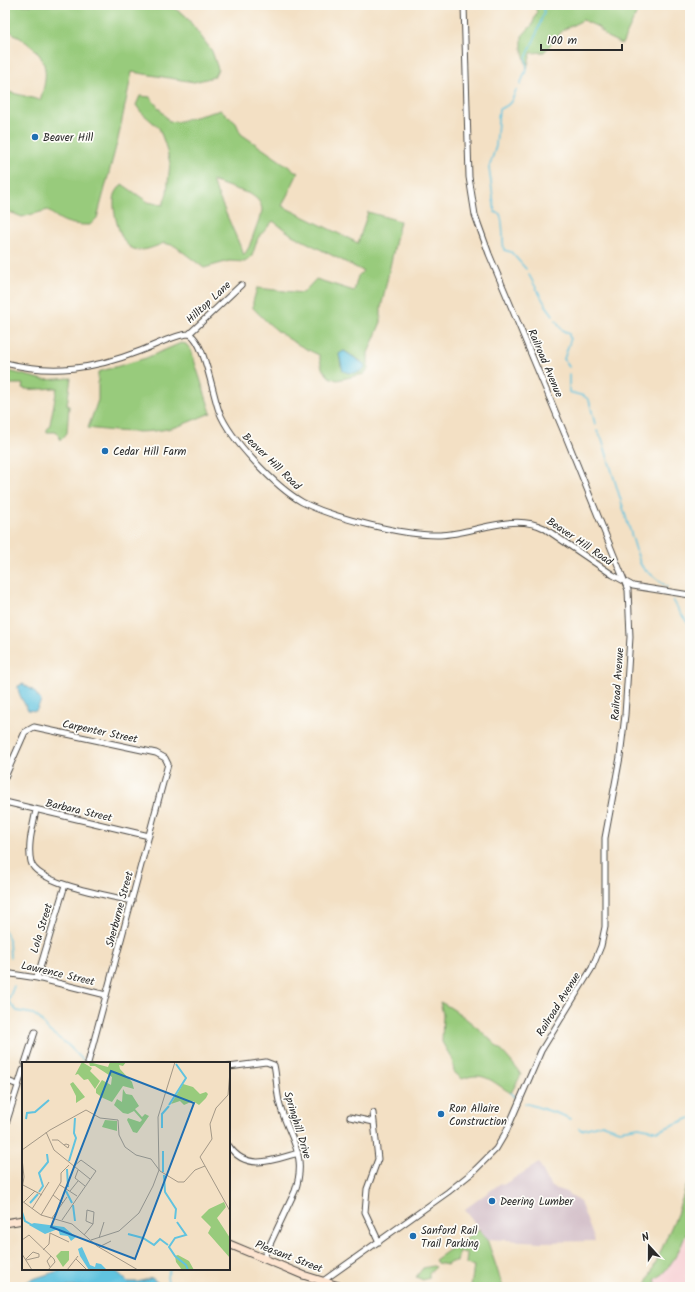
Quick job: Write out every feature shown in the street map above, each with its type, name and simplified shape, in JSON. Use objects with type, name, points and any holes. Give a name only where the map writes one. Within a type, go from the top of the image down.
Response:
[{"type":"main road","points":[[5,1223],[22,1220]]},
{"type":"main road","name":"Pleasant Street","points":[[230,1244],[303,1275],[342,1287]]},
{"type":"street","name":"Railroad Avenue","points":[[323,1281],[460,1183],[496,1149],[506,1132],[541,1051],[559,1019],[584,983],[598,955],[604,937],[606,918],[605,838],[620,757],[630,637],[629,598],[626,583],[489,254],[475,215],[470,176],[464,5]]},
{"type":"street","name":"Hilltop Lane","points":[[189,334],[241,285]]},
{"type":"street","name":"Beaver Hill Road","points":[[189,334],[195,337],[201,350],[216,403],[228,430],[248,454],[286,490],[302,502],[340,516],[391,530],[418,534],[452,534],[513,523],[532,523],[544,528],[626,583],[641,588],[690,595]]},
{"type":"street","points":[[5,364],[40,370],[77,369],[131,355],[189,334]]},
{"type":"street","name":"Carpenter Street","points":[[5,777],[27,729],[34,727],[156,753],[164,756],[167,760]]},
{"type":"street","name":"Sherburne Street","points":[[88,1062],[168,767],[167,760]]},
{"type":"street","name":"Barbara Street","points":[[5,802],[149,836]]},
{"type":"street","points":[[36,810],[30,848],[31,863],[38,874],[65,885],[132,901]]},
{"type":"street","name":"Lola Street","points":[[37,978],[65,885]]},
{"type":"street","name":"Lawrence Street","points":[[5,972],[37,978],[106,995]]},
{"type":"street","points":[[25,1062],[35,1032]]},
{"type":"street","name":"Springhill Drive","points":[[230,1067],[261,1062],[271,1063],[274,1066],[275,1083],[280,1107],[298,1153],[300,1169],[298,1181],[263,1259]]},
{"type":"street","points":[[5,1127],[22,1073]]},
{"type":"street","points":[[5,1080],[18,1085]]},
{"type":"street","points":[[373,1112],[378,1159],[367,1188],[364,1206],[366,1217],[379,1242]]},
{"type":"street","points":[[350,1117],[374,1122]]},
{"type":"street","points":[[230,1147],[237,1156],[250,1162],[261,1162],[298,1153]]},
{"type":"shaded area","points":[[539,1163],[551,1187],[566,1192],[580,1202],[595,1241],[542,1242],[487,1239],[476,1225],[465,1209],[501,1183],[503,1185]]},
{"type":"shaded area","points":[[690,1175],[690,1287],[645,1287],[677,1214]]},
{"type":"green space","points":[[5,5],[168,5],[185,15],[212,51],[218,69],[214,77],[194,82],[132,72],[118,139],[97,218],[90,225],[67,222],[58,218],[48,210],[22,217],[5,210],[5,91],[40,100],[44,86],[45,74],[44,64],[34,49],[5,28]]},
{"type":"green space","points":[[534,5],[650,5],[637,12],[622,44],[607,37],[598,27],[583,20],[563,30],[544,52],[531,53],[527,68],[522,48],[522,36],[532,25],[537,12]]},
{"type":"green space","points":[[140,96],[150,97],[169,121],[176,122],[221,110],[236,123],[241,134],[298,173],[282,206],[358,243],[368,212],[400,221],[381,308],[381,322],[368,353],[368,369],[364,374],[337,380],[329,377],[322,368],[319,355],[283,335],[253,308],[257,288],[303,293],[316,279],[354,291],[358,276],[363,271],[292,235],[273,221],[258,238],[252,256],[245,262],[229,261],[204,268],[175,246],[164,243],[147,249],[138,250],[130,247],[126,243],[119,231],[115,215],[114,200],[116,192],[122,184],[148,202],[163,205],[167,193],[170,163],[159,128],[141,112],[136,105]],"holes":[[[212,181],[250,194],[260,203],[262,211],[249,247],[244,255]],[[344,351],[361,361],[360,372],[348,373],[341,366],[339,354]]]},
{"type":"green space","points":[[181,343],[186,344],[191,350],[211,413],[179,426],[157,431],[111,431],[88,428],[98,400],[98,372],[146,358]]},
{"type":"green space","points":[[5,370],[44,380],[71,378],[67,405],[69,406],[67,433],[61,440],[56,432],[46,432],[50,424],[57,388],[25,389],[22,388],[23,384],[5,384]]},
{"type":"green space","points":[[440,1002],[461,1015],[484,1034],[515,1066],[521,1075],[511,1093],[483,1077],[477,1076],[462,1079],[454,1072],[452,1059],[442,1042],[443,1014]]},
{"type":"green space","points":[[687,1184],[690,1185],[691,1215],[682,1244],[668,1268],[655,1280],[658,1287],[645,1287],[677,1214]]},
{"type":"green space","points":[[479,1229],[487,1239],[503,1287],[471,1287],[474,1266],[466,1264],[467,1253],[459,1252],[457,1262],[451,1262],[447,1265],[437,1263],[435,1260]]},
{"type":"green space","points":[[433,1266],[436,1267],[429,1274],[429,1278],[423,1280],[416,1277],[423,1268]]},
{"type":"water","points":[[344,351],[364,364],[365,368],[354,373],[343,371],[339,354]]},
{"type":"water","points":[[23,684],[34,691],[41,701],[36,711],[28,710],[19,692],[18,686]]},
{"type":"water","points":[[61,1270],[115,1270],[128,1282],[138,1282],[152,1278],[162,1286],[173,1283],[184,1287],[19,1287],[30,1280]]},
{"type":"waterway","points":[[520,85],[527,68],[526,58],[544,12],[543,5]]},
{"type":"waterway","points":[[516,90],[510,102],[506,106],[499,109],[496,146],[489,168],[495,212],[500,214],[501,218],[504,250],[511,252],[526,269]]},
{"type":"waterway","points":[[529,275],[545,304],[553,315]]},
{"type":"waterway","points":[[556,320],[561,329],[569,334],[570,341],[564,359],[569,367]]},
{"type":"waterway","points":[[569,374],[569,392],[584,396],[589,400],[595,424]]},
{"type":"waterway","points":[[597,431],[602,439],[640,563],[643,568],[667,587]]},
{"type":"waterway","points":[[673,600],[690,626]]},
{"type":"waterway","points":[[5,931],[9,939],[10,957]]},
{"type":"waterway","points":[[14,986],[8,1001],[17,1011],[33,1014],[40,1019],[49,1031],[68,1045],[83,1060]]},
{"type":"waterway","points":[[511,1093],[514,1097]]},
{"type":"waterway","points":[[525,1103],[570,1119]]},
{"type":"waterway","points":[[579,1128],[581,1130],[602,1124],[619,1130],[639,1127],[658,1131],[690,1118]]},
{"type":"waterway","points":[[168,1284],[167,1276],[170,1270]]},
{"type":"place","name":"Beaver Hill","points":[[35,137]]},
{"type":"place","name":"Cedar Hill Farm","points":[[105,451]]},
{"type":"place","name":"Ron Allaire Construction","points":[[441,1114]]},
{"type":"place","name":"Deering Lumber","points":[[492,1201]]},
{"type":"place","name":"Sanford Rail Trail Parking","points":[[413,1236]]}]
